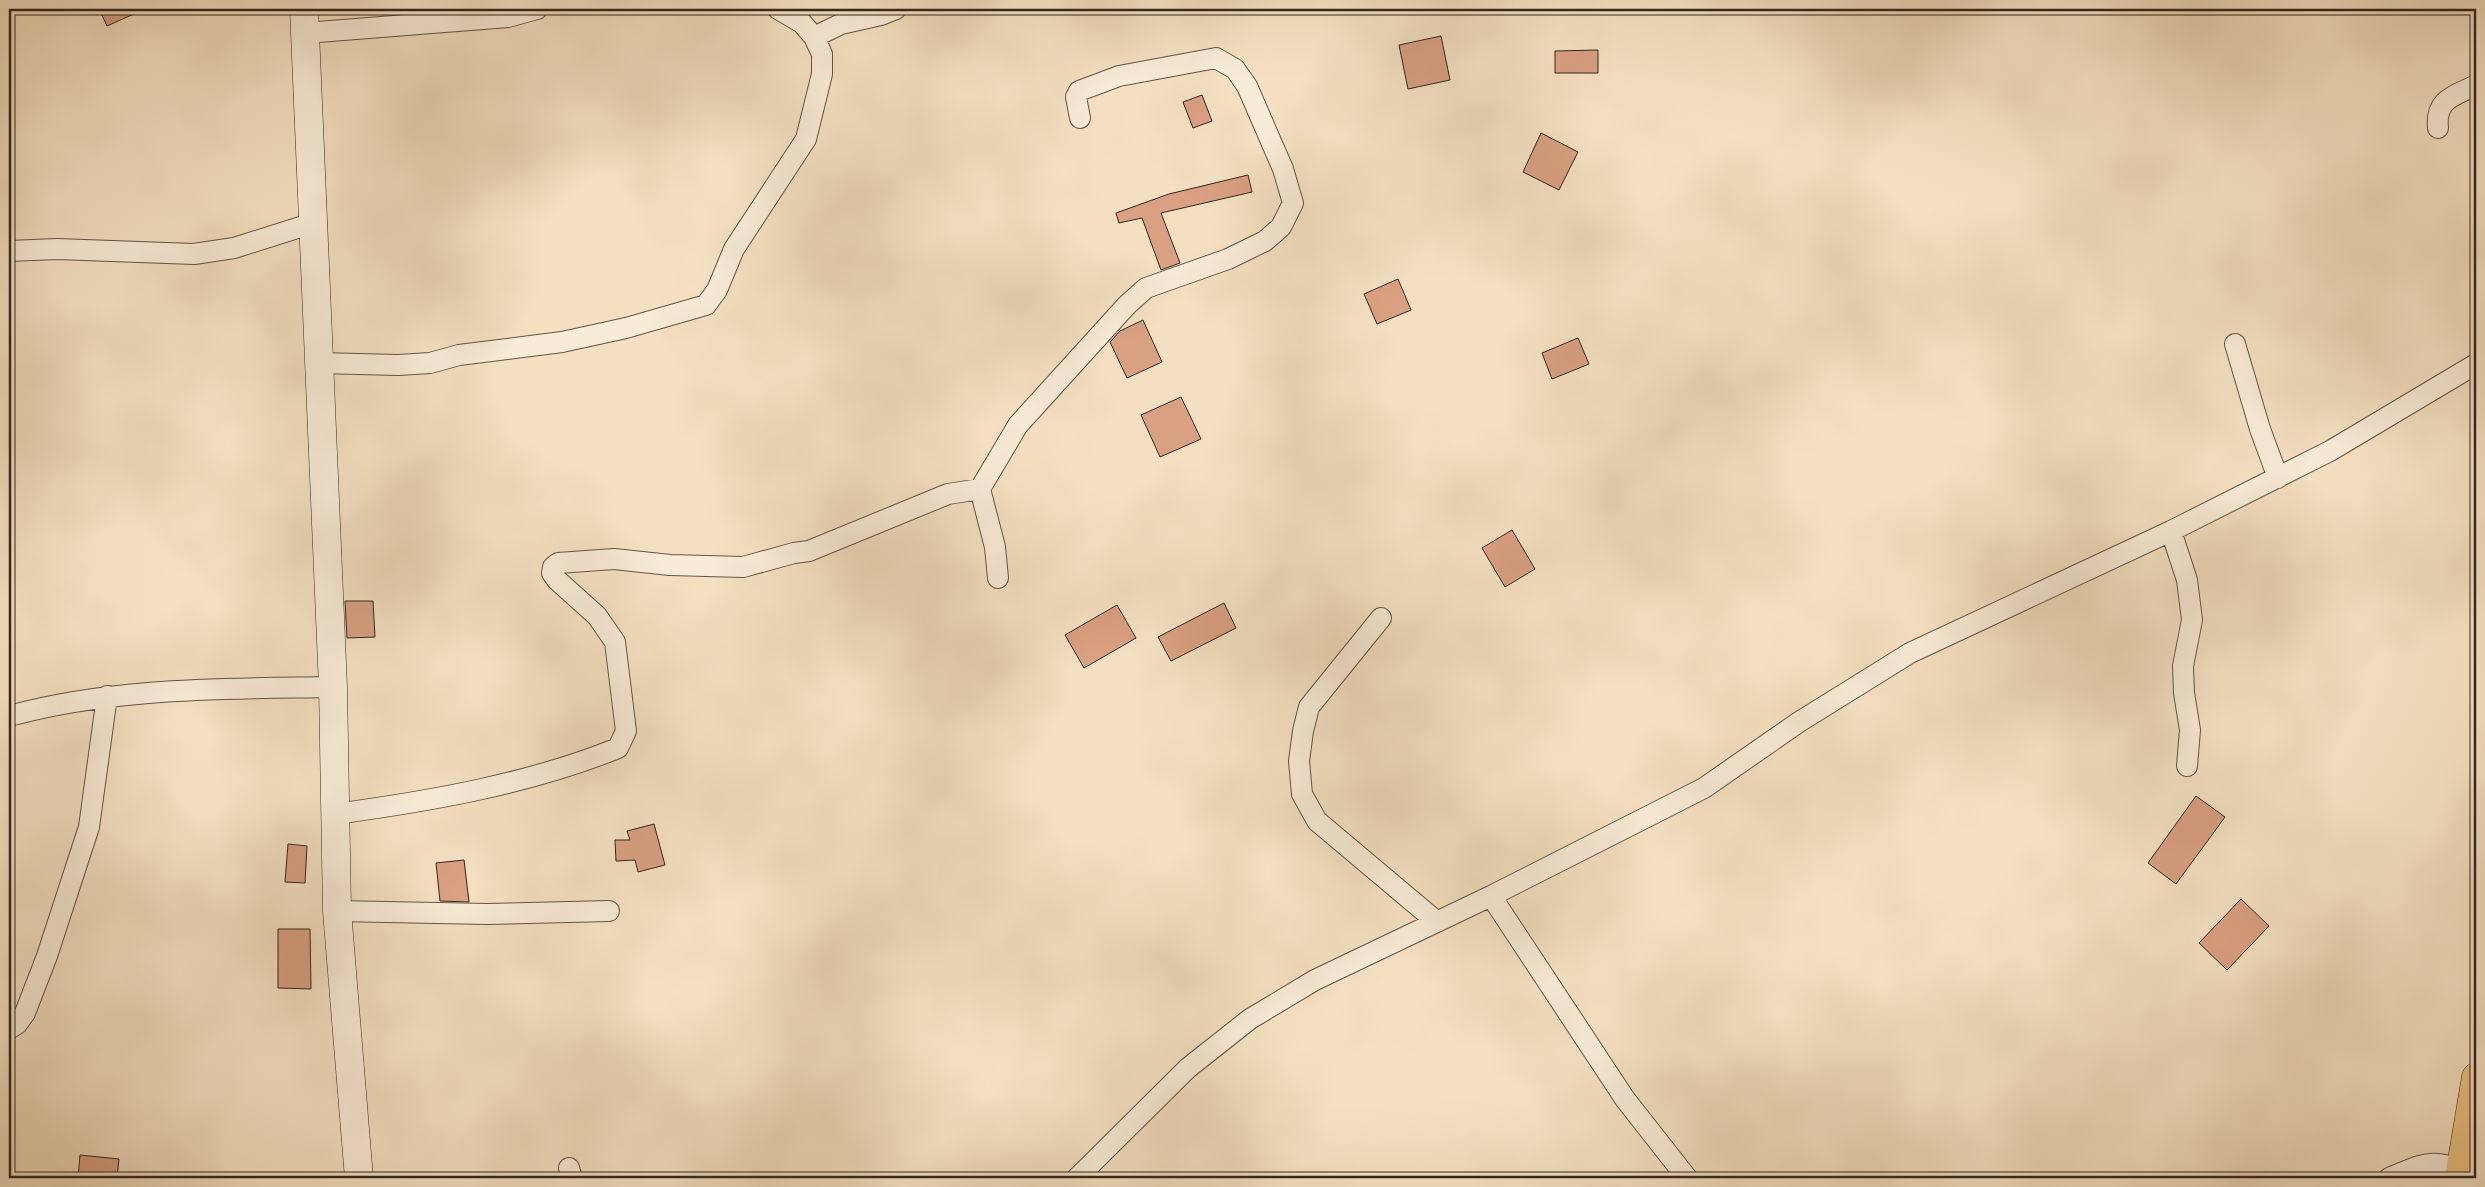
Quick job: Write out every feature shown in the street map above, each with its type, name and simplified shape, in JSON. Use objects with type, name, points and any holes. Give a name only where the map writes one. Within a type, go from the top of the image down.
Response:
[{"type":"main road","points":[[304,21],[334,687],[336,911],[359,1178]]},
{"type":"main road","points":[[2465,1174],[2476,1077]]},
{"type":"street","points":[[304,21],[508,17],[537,9]]},
{"type":"street","points":[[318,364],[398,366],[430,363],[468,353],[562,342],[626,328],[706,304],[716,290],[734,249],[806,139],[822,74],[822,54],[814,37],[802,23],[778,9]]},
{"type":"street","points":[[814,37],[841,24],[896,9]]},
{"type":"street","points":[[998,578],[995,547],[980,489],[1018,424],[1127,305],[1146,288],[1228,259],[1265,241],[1281,228],[1292,203],[1283,169],[1247,86],[1235,69],[1216,58],[1119,76],[1093,84],[1079,91],[1076,97],[1080,118]]},
{"type":"street","points":[[2438,128],[2437,118],[2441,104],[2476,85]]},
{"type":"street","points":[[9,251],[57,249],[194,254],[234,248],[312,223]]},
{"type":"street","points":[[2235,344],[2260,429],[2278,478]]},
{"type":"street","points":[[1077,1178],[1188,1068],[1250,1019],[1315,980],[1491,896],[1704,788],[1799,722],[1910,653],[2278,478],[2330,451],[2476,364]]},
{"type":"street","points":[[335,814],[425,801],[511,781],[618,748],[626,731],[615,642],[597,616],[557,580],[552,573],[553,567],[558,563],[614,559],[670,565],[743,567],[784,555],[809,551],[948,494],[980,489]]},
{"type":"street","points":[[2170,531],[2187,580],[2192,620],[2183,666],[2184,693],[2190,730],[2187,766]]},
{"type":"street","points":[[1381,618],[1309,707],[1303,731],[1300,761],[1302,794],[1317,820],[1437,922]]},
{"type":"street","points":[[9,716],[107,696],[197,689],[334,687]]},
{"type":"street","points":[[9,1029],[17,1024],[25,1013],[47,956],[89,827],[107,696]]},
{"type":"street","points":[[1491,896],[1625,1099],[1687,1178]]},
{"type":"street","points":[[336,911],[487,914],[609,911]]},
{"type":"street","points":[[2390,1178],[2418,1166],[2438,1164],[2465,1174]]},
{"type":"building","points":[[99,9],[145,9],[107,26]]},
{"type":"building","points":[[1441,36],[1450,80],[1408,89],[1399,45]]},
{"type":"building","points":[[1598,50],[1598,73],[1555,73],[1555,51]]},
{"type":"building","points":[[1202,95],[1212,121],[1193,128],[1183,102]]},
{"type":"building","points":[[1541,133],[1578,152],[1559,190],[1523,172]]},
{"type":"building","points":[[1248,175],[1252,192],[1161,213],[1180,263],[1161,270],[1142,218],[1119,223],[1116,213],[1169,194]]},
{"type":"building","points":[[1398,279],[1411,310],[1377,324],[1364,294]]},
{"type":"building","points":[[1143,320],[1162,362],[1127,378],[1110,342],[1120,331]]},
{"type":"building","points":[[1578,338],[1589,364],[1552,379],[1542,353]]},
{"type":"building","points":[[1181,397],[1201,439],[1160,457],[1141,415]]},
{"type":"building","points":[[1512,530],[1535,569],[1505,587],[1482,548]]},
{"type":"building","points":[[345,601],[373,601],[375,637],[347,638]]},
{"type":"building","points":[[1224,603],[1236,628],[1171,661],[1158,637]]},
{"type":"building","points":[[1117,605],[1136,638],[1084,668],[1065,635]]},
{"type":"building","points":[[2196,796],[2225,817],[2176,884],[2148,863]]},
{"type":"building","points":[[654,824],[665,865],[638,872],[635,860],[616,861],[615,840],[630,840],[627,831]]},
{"type":"building","points":[[288,844],[307,846],[305,883],[285,882]]},
{"type":"building","points":[[464,860],[469,902],[440,901],[436,863]]},
{"type":"building","points":[[2241,899],[2269,926],[2227,970],[2199,943]]},
{"type":"building","points":[[278,929],[310,929],[311,989],[278,988]]},
{"type":"building","points":[[80,1155],[119,1159],[117,1178],[78,1178]]}]
